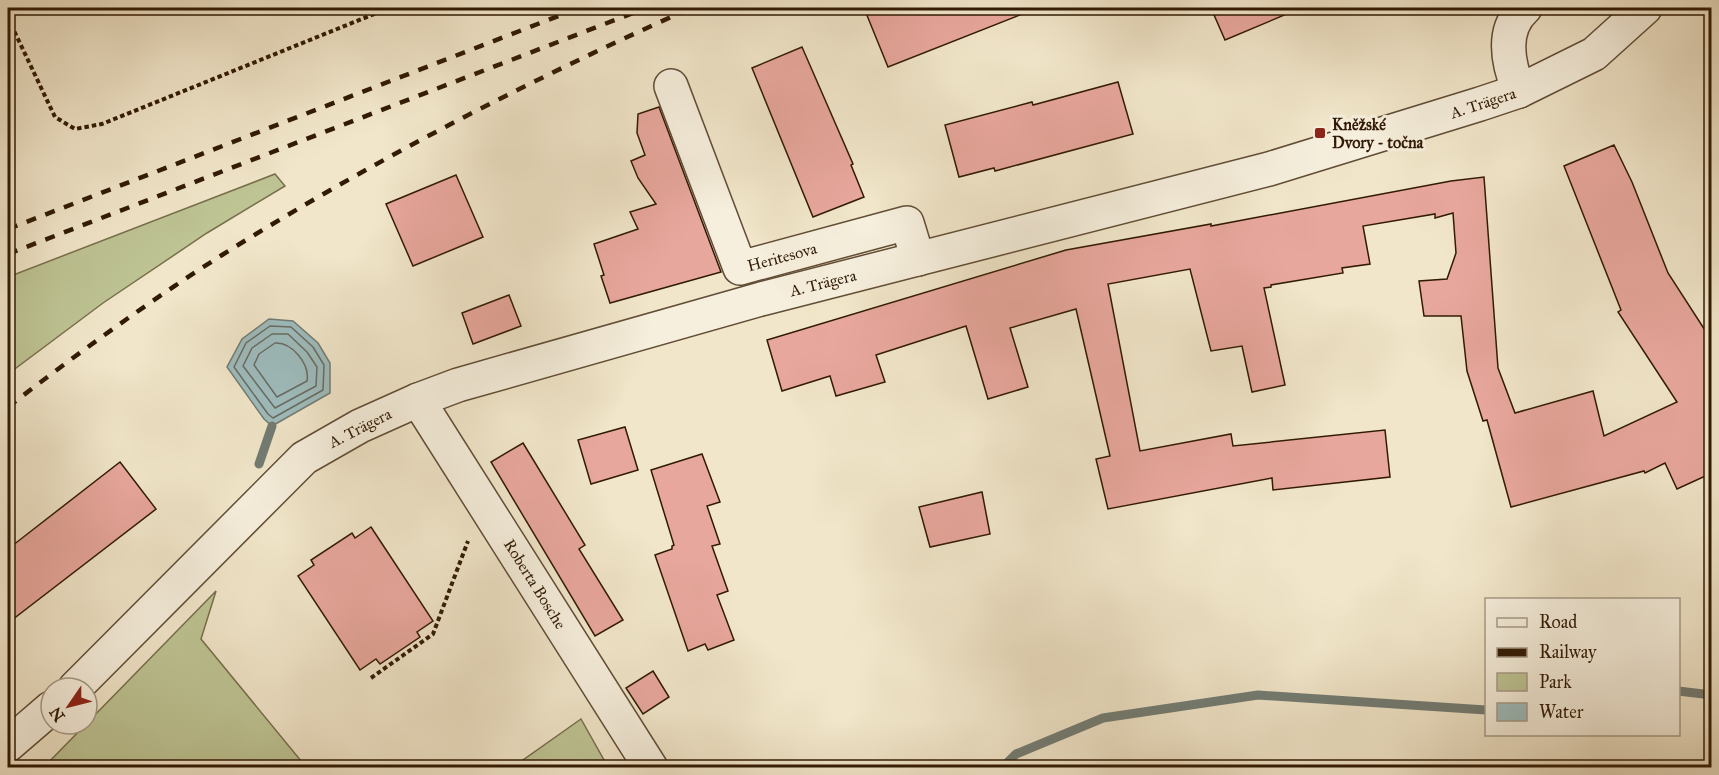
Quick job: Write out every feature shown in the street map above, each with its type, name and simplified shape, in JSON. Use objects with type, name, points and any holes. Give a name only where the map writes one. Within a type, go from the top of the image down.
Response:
[{"type":"street","points":[[1519,91],[1511,70],[1507,43],[1517,14],[1525,8]]},
{"type":"street","name":"A. Trägera","points":[[87,676],[304,458],[360,426],[418,400],[458,385],[750,302],[1269,169],[1519,91],[1594,54],[1645,8]]},
{"type":"street","name":"Heritesova","points":[[671,86],[740,268],[907,224],[918,259]]},
{"type":"street","name":"Roberta Bosche","points":[[418,400],[651,768]]},
{"type":"street","points":[[8,745],[39,718]]},
{"type":"path","points":[[8,18],[55,117],[75,129],[102,124],[389,8]]},
{"type":"path","points":[[371,678],[433,634],[483,501]]},
{"type":"green space","points":[[275,174],[285,186],[207,233],[103,303],[8,374],[8,277]]},
{"type":"green space","points":[[216,591],[201,639],[306,767],[44,767],[74,736],[99,736],[99,711]]},
{"type":"green space","points":[[581,719],[608,767],[513,767]]},
{"type":"water","points":[[269,319],[293,321],[318,343],[330,363],[330,393],[272,426],[264,419],[227,367],[242,339]]},
{"type":"building","points":[[864,8],[1035,8],[1035,9],[888,67]]},
{"type":"building","points":[[1211,8],[1301,8],[1225,40]]},
{"type":"building","points":[[802,47],[853,164],[851,165],[864,197],[813,217],[752,68]]},
{"type":"building","points":[[1118,82],[1133,134],[995,171],[994,168],[959,177],[945,125],[1032,102],[1033,105]]},
{"type":"building","points":[[659,107],[721,272],[610,303],[594,244],[638,229],[630,212],[656,204],[638,178],[631,161],[645,155],[637,133],[638,114]]},
{"type":"building","points":[[1614,145],[1632,182],[1668,273],[1712,341],[1712,473],[1677,489],[1665,463],[1645,473],[1644,471],[1511,507],[1487,420],[1483,421],[1467,371],[1461,316],[1424,316],[1419,281],[1447,279],[1456,253],[1453,213],[1435,218],[1435,214],[1363,226],[1370,264],[1342,268],[1343,273],[1264,288],[1285,385],[1252,392],[1242,346],[1211,351],[1190,269],[1108,284],[1140,451],[1231,434],[1233,446],[1385,430],[1390,477],[1273,490],[1272,478],[1108,509],[1096,459],[1110,456],[1076,309],[1010,328],[1028,387],[988,399],[966,326],[876,355],[885,382],[836,396],[830,376],[782,391],[767,340],[1066,250],[1484,177],[1498,368],[1515,413],[1593,391],[1604,436],[1677,402],[1618,312],[1621,310],[1564,166]]},
{"type":"building","points":[[456,175],[483,237],[413,266],[386,204]]},
{"type":"building","points":[[509,295],[521,326],[473,344],[462,313]]},
{"type":"building","points":[[625,427],[638,470],[591,484],[578,440]]},
{"type":"building","points":[[523,443],[585,545],[579,549],[623,620],[595,636],[491,462]]},
{"type":"building","points":[[702,454],[720,502],[707,506],[720,544],[712,546],[728,591],[717,595],[734,640],[708,650],[705,644],[688,651],[655,555],[672,549],[674,545],[651,470]]},
{"type":"building","points":[[120,462],[156,509],[8,623],[8,549]]},
{"type":"building","points":[[982,492],[990,534],[930,547],[919,507]]},
{"type":"building","points":[[371,527],[433,621],[417,632],[420,637],[380,664],[376,659],[360,670],[298,576],[314,565],[311,560],[352,533],[355,538]]},
{"type":"building","points":[[653,671],[669,697],[643,714],[626,688]]},
{"type":"waterway","points":[[259,464],[272,426]]},
{"type":"waterway","points":[[1680,691],[1712,695]]},
{"type":"waterway","points":[[1002,768],[1016,754],[1103,718],[1258,695],[1485,710]]},
{"type":"railway","points":[[8,229],[579,8]]},
{"type":"railway","points":[[8,254],[646,8]]},
{"type":"railway","points":[[8,407],[140,310],[279,220],[452,123],[691,8]]},
{"type":"place","name":"Kněžské Dvory - točna","points":[[1320,133]]}]
